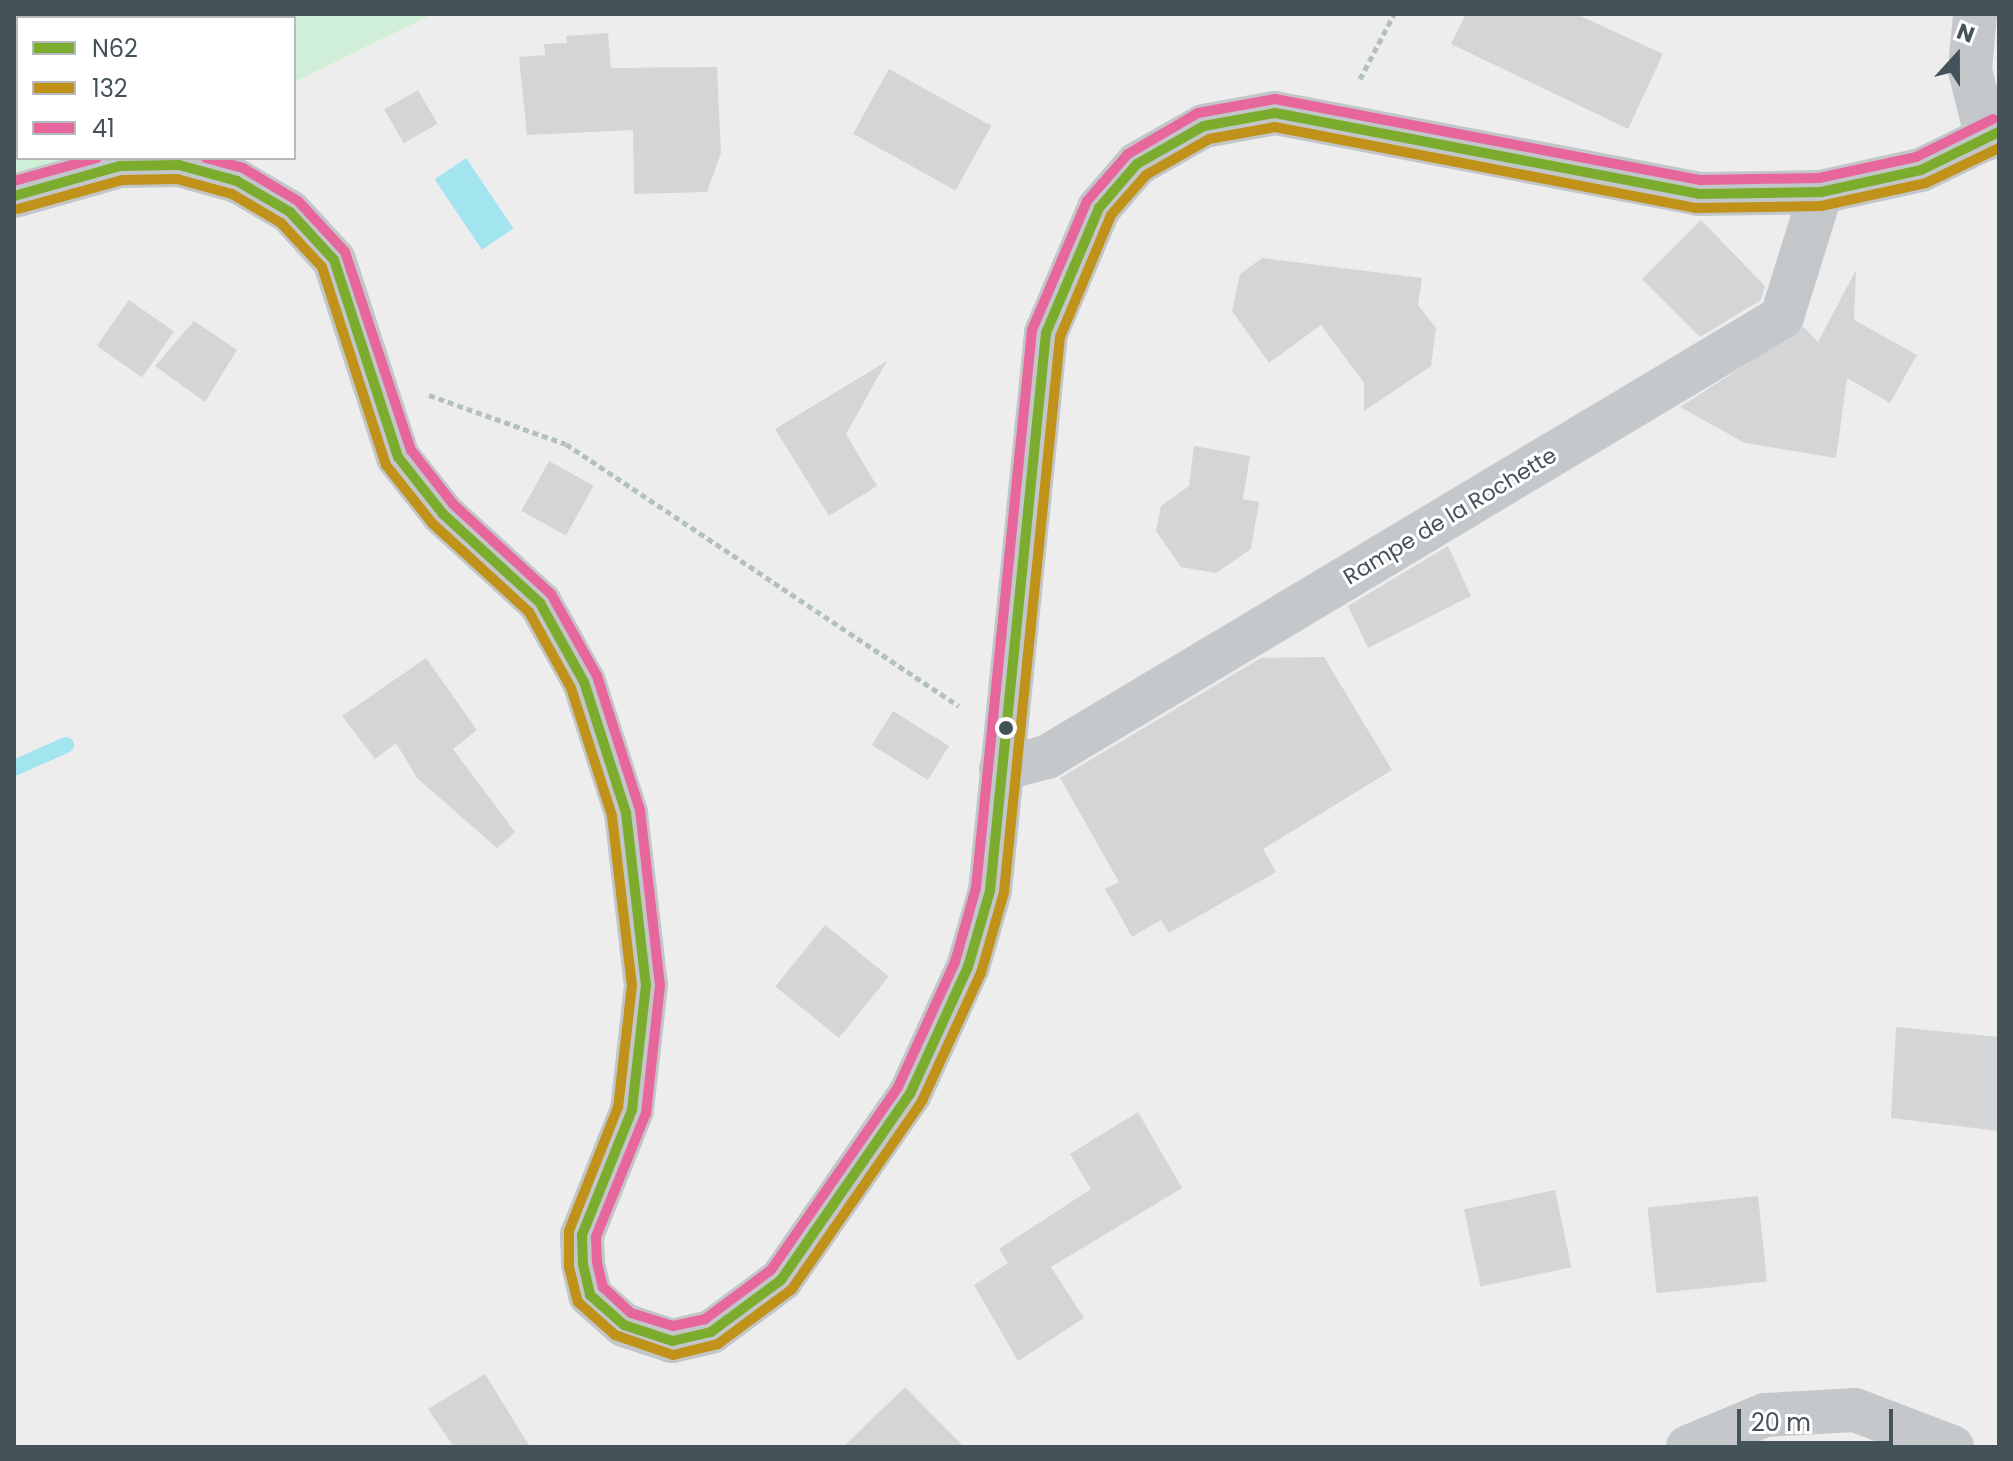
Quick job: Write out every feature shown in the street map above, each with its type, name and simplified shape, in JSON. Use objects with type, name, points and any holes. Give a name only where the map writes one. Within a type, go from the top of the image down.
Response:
[{"type":"main road","points":[[14,196],[120,166],[179,165],[237,181],[290,212],[334,260],[398,457],[443,514],[540,603],[584,682],[626,813],[646,985],[632,1110],[582,1235],[590,1295],[624,1325],[672,1341],[747,1312],[781,1280],[868,1161],[910,1094],[968,967],[990,891],[1046,333],[1099,208],[1137,164],[1204,126],[1275,113],[1699,194],[1821,192],[1921,170],[1993,136]]},
{"type":"street","points":[[1975,14],[1970,70],[1993,136]]},
{"type":"street","name":"Rampe de la Rochette","points":[[1004,749],[1047,757],[1782,317],[1821,192]]},
{"type":"street","points":[[1688,1447],[1765,1415],[1855,1410],[1952,1447]]},
{"type":"path","points":[[1340,123],[1394,14]]},
{"type":"path","points":[[440,398],[566,444],[979,719],[1004,749]]},
{"type":"green space","points":[[14,14],[433,14],[296,81],[296,16],[16,16],[16,160],[70,160],[14,172]]},
{"type":"water","points":[[466,158],[514,228],[482,250],[434,179]]},
{"type":"building","points":[[1466,14],[1576,14],[1663,54],[1628,129],[1451,44]]},
{"type":"building","points":[[608,33],[611,68],[717,67],[721,153],[707,192],[634,194],[633,130],[527,135],[519,57],[545,55],[544,44],[567,43],[566,36]]},
{"type":"building","points":[[889,69],[991,126],[955,190],[853,134]]},
{"type":"building","points":[[418,90],[438,124],[404,143],[384,110]]},
{"type":"building","points":[[1701,220],[1765,286],[1761,300],[1700,337],[1642,279]]},
{"type":"building","points":[[1262,258],[1422,278],[1418,305],[1436,328],[1431,366],[1364,411],[1364,383],[1321,325],[1269,363],[1232,311],[1240,274]]},
{"type":"building","points":[[1856,270],[1854,320],[1917,355],[1890,403],[1847,378],[1836,458],[1745,443],[1680,407],[1804,327],[1818,342]]},
{"type":"building","points":[[129,300],[174,332],[142,377],[97,346]]},
{"type":"building","points":[[194,321],[237,350],[205,402],[155,366]]},
{"type":"building","points":[[887,361],[846,434],[877,486],[829,516],[775,429]]},
{"type":"building","points":[[1194,446],[1250,456],[1243,499],[1259,502],[1251,549],[1216,573],[1181,567],[1156,531],[1161,506],[1189,486]]},
{"type":"building","points":[[549,461],[594,486],[566,536],[521,511]]},
{"type":"building","points":[[1448,546],[1471,596],[1368,648],[1348,606]]},
{"type":"building","points":[[1324,657],[1392,770],[1263,849],[1276,872],[1169,933],[1161,920],[1132,937],[1105,889],[1119,882],[1060,778],[1261,658]]},
{"type":"building","points":[[426,658],[477,730],[453,749],[515,832],[497,848],[417,778],[396,743],[375,759],[342,716]]},
{"type":"building","points":[[893,711],[949,746],[928,780],[872,745]]},
{"type":"building","points":[[825,925],[889,977],[839,1038],[775,986]]},
{"type":"building","points":[[1896,1027],[1999,1037],[1999,1131],[1891,1118]]},
{"type":"building","points":[[1138,1112],[1182,1188],[1051,1267],[1084,1318],[1018,1361],[974,1285],[1008,1263],[999,1249],[1091,1189],[1070,1154]]},
{"type":"building","points":[[1555,1190],[1571,1267],[1480,1287],[1464,1209]]},
{"type":"building","points":[[1758,1196],[1767,1282],[1657,1293],[1648,1208]]},
{"type":"building","points":[[485,1374],[530,1447],[454,1447],[428,1409]]},
{"type":"building","points":[[905,1387],[964,1447],[843,1447]]},
{"type":"waterway","points":[[14,768],[66,745]]},
{"type":"transit line","name":"41","points":[[213,160],[243,168],[298,201],[345,252],[411,450],[453,504],[551,594],[597,676],[640,810],[660,985],[646,1113],[596,1237],[597,1262],[603,1287],[631,1313],[673,1326],[705,1319],[771,1270],[898,1087],[955,962],[976,888],[1032,330],[1087,201],[1128,154],[1198,113],[1275,99],[1700,180],[1819,178],[1916,157],[1993,119]]},
{"type":"transit line","name":"N62","points":[[14,196],[120,166],[179,165],[237,181],[290,212],[334,260],[398,457],[443,514],[540,603],[584,682],[626,813],[646,985],[632,1110],[582,1235],[583,1264],[590,1295],[624,1325],[672,1341],[711,1332],[781,1280],[910,1094],[968,967],[990,891],[1046,333],[1099,208],[1137,164],[1204,126],[1275,113],[1699,194],[1821,192],[1921,170],[1999,132]]},
{"type":"transit line","name":"132","points":[[18,209],[122,180],[177,179],[232,194],[281,223],[322,267],[386,465],[433,524],[529,612],[571,688],[612,816],[632,985],[618,1107],[569,1231],[569,1267],[578,1302],[615,1335],[673,1355],[718,1344],[792,1289],[922,1101],[981,973],[1004,892],[1060,337],[1111,215],[1146,175],[1209,139],[1275,127],[1696,208],[1821,206],[1926,183],[1999,148]]},
{"type":"transit line","name":"41","points":[[14,181],[90,160]]}]
